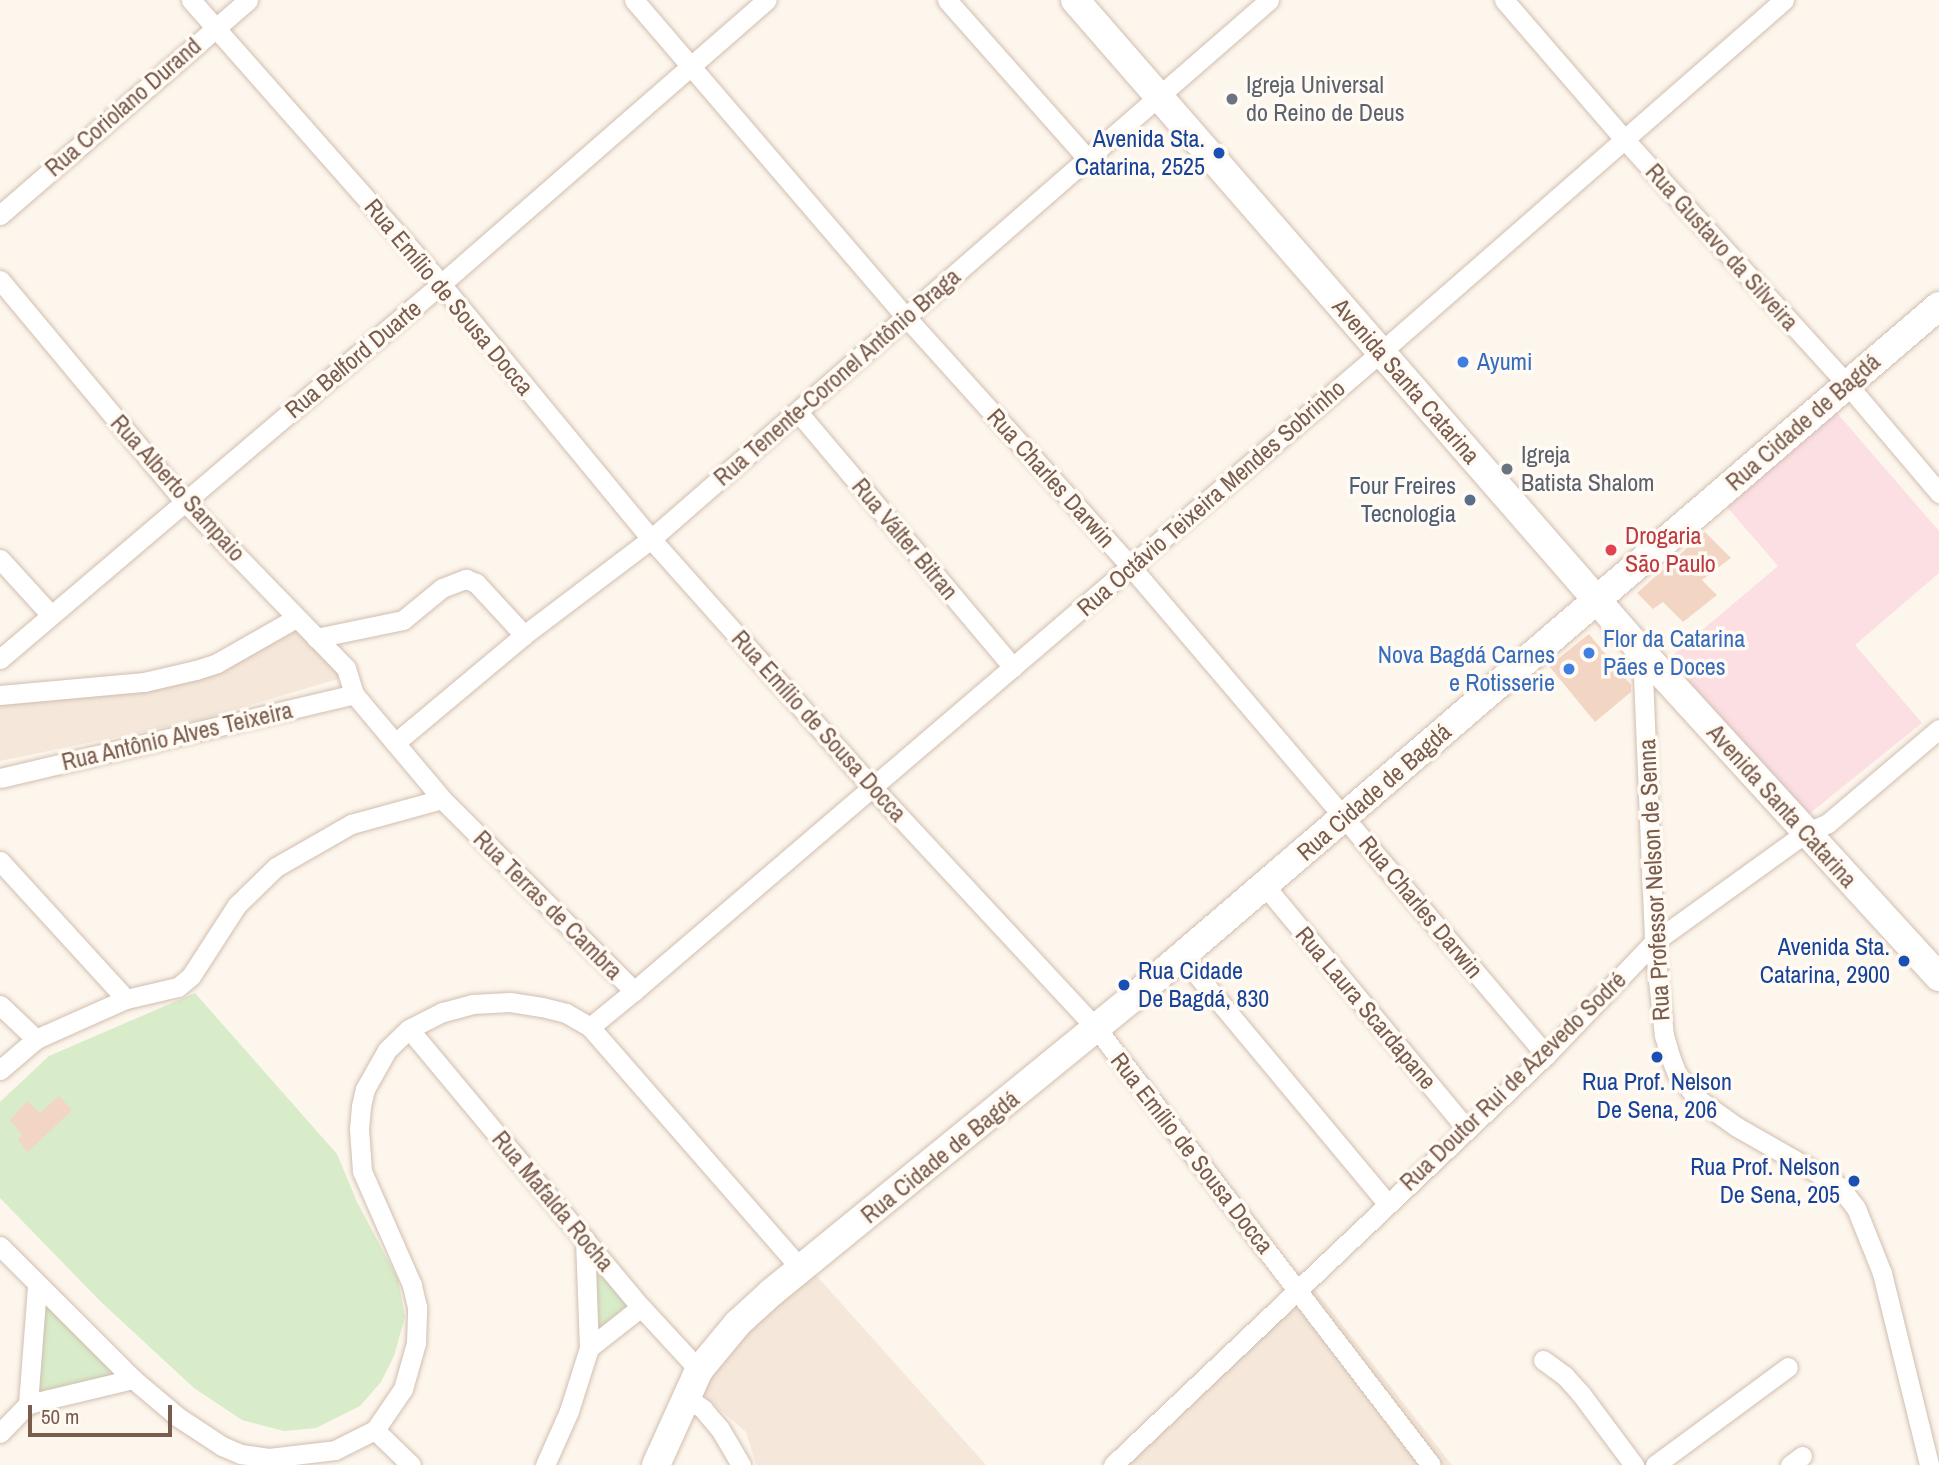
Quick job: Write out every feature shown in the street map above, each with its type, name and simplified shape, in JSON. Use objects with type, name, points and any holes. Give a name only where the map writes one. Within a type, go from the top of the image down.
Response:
[{"type":"main road","name":"Avenida Santa Catarina","points":[[1075,0],[1642,652],[1939,977]]},
{"type":"main road","name":"Rua Cidade de Bagdá","points":[[656,1465],[699,1370],[738,1324],[772,1292],[1097,1029],[1346,818],[1939,306]]},
{"type":"street","name":"Rua Emílio de Sousa Docca","points":[[191,0],[441,284],[651,539],[873,788],[1097,1029],[1431,1465]]},
{"type":"street","name":"Rua Coriolano Durand","points":[[0,215],[248,0]]},
{"type":"street","name":"Rua Charles Darwin","points":[[634,0],[905,317],[1131,567],[1546,1055]]},
{"type":"street","name":"Rua Belford Duarte","points":[[0,659],[441,284],[766,0]]},
{"type":"street","points":[[947,0],[1087,158]]},
{"type":"street","name":"Rua Tenente-Coronel Antônio Braga","points":[[395,743],[524,635],[651,539],[1269,0]]},
{"type":"street","name":"Rua Gustavo da Silveira","points":[[1504,0],[1624,139],[1847,384],[1939,494]]},
{"type":"street","name":"Rua Octávio Teixeira Mendes Sobrinho","points":[[634,990],[1381,352],[1784,0]]},
{"type":"street","name":"Rua Alberto Sampaio","points":[[0,280],[184,502],[346,668],[354,694]]},
{"type":"street","name":"Rua Válter Bitran","points":[[798,412],[1013,667]]},
{"type":"street","points":[[0,559],[51,614]]},
{"type":"street","points":[[316,638],[402,620],[442,588],[466,579],[476,583],[524,635]]},
{"type":"street","points":[[0,695],[144,682],[196,670],[217,663],[296,618]]},
{"type":"street","name":"Rua Professor Nelson de Senna","points":[[1642,652],[1654,942],[1664,1035],[1677,1074],[1699,1100],[1716,1112],[1840,1187],[1861,1218],[1882,1273],[1929,1465]]},
{"type":"street","name":"Rua Terras de Cambra","points":[[354,694],[442,799],[634,990],[590,1027]]},
{"type":"street","name":"Rua Antônio Alves Teixeira","points":[[0,778],[354,694]]},
{"type":"street","name":"Rua Doutor Rui de Azevedo Sodré","points":[[1113,1465],[1546,1055],[1654,942],[1805,833],[1828,823],[1939,729]]},
{"type":"street","points":[[0,1070],[36,1039],[126,999],[166,992],[184,981],[237,905],[276,867],[351,824],[442,799]]},
{"type":"street","points":[[0,861],[126,999]]},
{"type":"street","name":"Rua Laura Scardapane","points":[[1265,886],[1467,1129]]},
{"type":"street","points":[[1182,957],[1387,1203]]},
{"type":"street","points":[[0,1246],[37,1287],[133,1379],[178,1417],[222,1446],[241,1454],[269,1458],[317,1454],[344,1446],[375,1430],[403,1389],[416,1343],[416,1307],[412,1285],[362,1171],[359,1129],[365,1089],[387,1050],[409,1029],[462,1006],[496,1002],[565,1013],[590,1027],[802,1270]]},
{"type":"street","points":[[0,1005],[36,1039]]},
{"type":"street","name":"Rua Mafalda Rocha","points":[[409,1029],[641,1307],[699,1370]]},
{"type":"street","points":[[771,1235],[778,1266],[772,1292]]},
{"type":"street","points":[[545,1465],[569,1411],[589,1348],[585,1239]]},
{"type":"street","points":[[28,1404],[37,1287]]},
{"type":"street","points":[[589,1348],[641,1307]]},
{"type":"street","points":[[1543,1360],[1564,1375],[1581,1394],[1634,1465]]},
{"type":"street","points":[[1655,1465],[1679,1458],[1788,1367]]},
{"type":"street","points":[[0,1433],[28,1404],[133,1379]]},
{"type":"street","points":[[686,1396],[703,1409],[720,1429],[741,1465]]},
{"type":"street","points":[[375,1430],[411,1465]]},
{"type":"shaded area","points":[[1837,413],[1939,531],[1939,573],[1855,645],[1922,723],[1809,814],[1668,659],[1778,566],[1727,507]]},
{"type":"shaded area","points":[[300,627],[345,677],[204,719],[0,761],[0,697],[89,697],[211,671]]},
{"type":"shaded area","points":[[815,1274],[986,1465],[756,1465],[746,1432],[702,1394],[710,1363]]},
{"type":"shaded area","points":[[1309,1282],[1452,1465],[1118,1465]]},
{"type":"green space","points":[[195,993],[337,1154],[357,1202],[398,1279],[405,1317],[394,1356],[381,1382],[360,1406],[316,1428],[284,1431],[242,1420],[194,1388],[100,1301],[0,1198],[0,1102],[49,1056]]},
{"type":"green space","points":[[592,1256],[633,1303],[595,1340],[597,1299]]},
{"type":"green space","points":[[43,1284],[156,1392],[93,1391],[35,1408]]},
{"type":"building","points":[[1705,532],[1731,558],[1702,580],[1717,595],[1683,622],[1663,602],[1653,609],[1637,593]]},
{"type":"building","points":[[1589,634],[1631,685],[1631,692],[1595,722],[1549,666]]},
{"type":"building","points":[[59,1096],[72,1110],[28,1152],[18,1140],[22,1135],[10,1120],[27,1101],[40,1113]]},
{"type":"place","name":"Igreja Universal do Reino de Deus","points":[[1232,99]]},
{"type":"place","name":"Avenida Sta. Catarina, 2525","points":[[1219,153]]},
{"type":"place","name":"Ayumi","points":[[1463,362]]},
{"type":"place","name":"Igreja Batista Shalom","points":[[1507,469]]},
{"type":"place","name":"Four Freires Tecnologia","points":[[1470,500]]},
{"type":"place","name":"Drogaria São Paulo","points":[[1611,550]]},
{"type":"place","name":"Flor da Catarina Pães e Doces","points":[[1589,653]]},
{"type":"place","name":"Nova Bagdá Carnes e Rotisserie","points":[[1569,669]]},
{"type":"place","name":"Avenida Sta. Catarina, 2900","points":[[1904,961]]},
{"type":"place","name":"Rua Cidade De Bagdá, 830","points":[[1124,985]]},
{"type":"place","name":"Rua Prof. Nelson De Sena, 206","points":[[1657,1057]]},
{"type":"place","name":"Rua Prof. Nelson De Sena, 205","points":[[1854,1181]]}]
